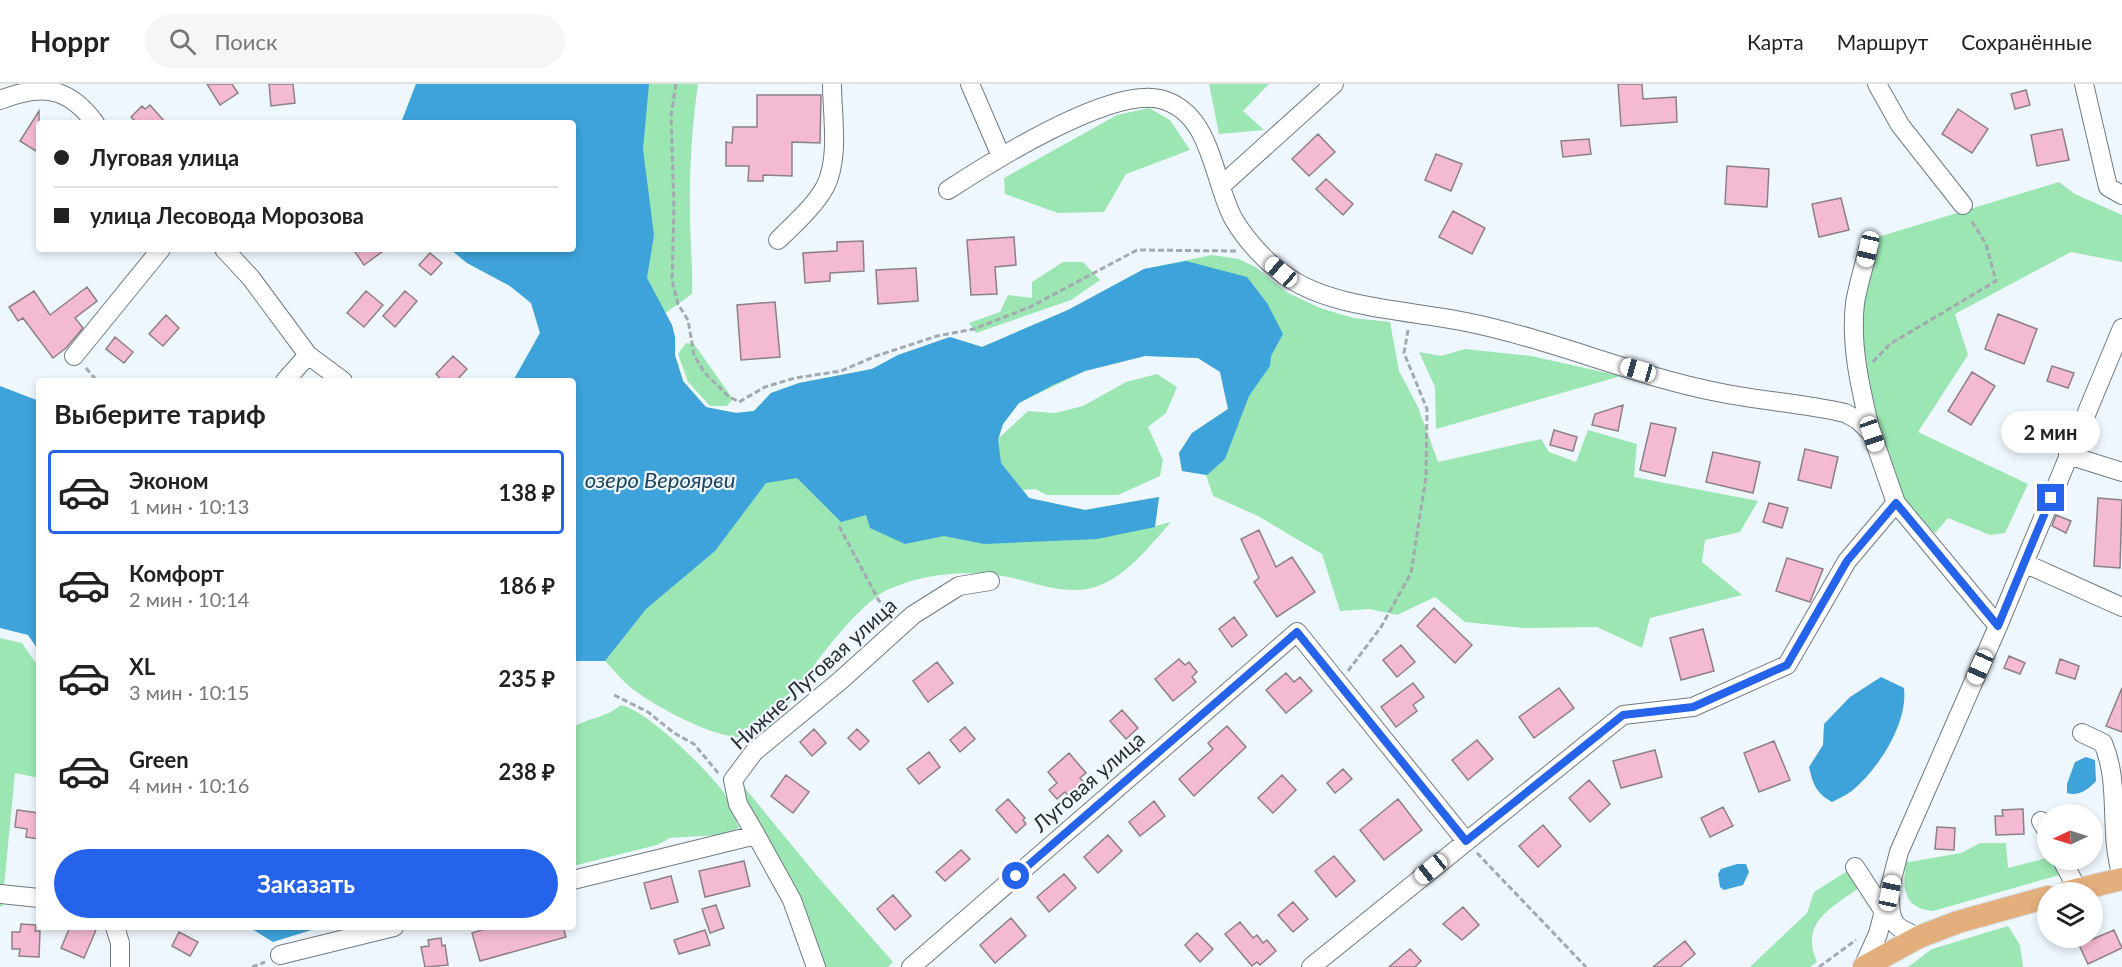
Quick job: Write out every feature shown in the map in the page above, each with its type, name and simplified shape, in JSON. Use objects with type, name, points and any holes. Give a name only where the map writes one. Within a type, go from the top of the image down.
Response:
[{"type":"main road","points":[[2103,882],[2122,877]]},
{"type":"main road","points":[[1864,967],[1889,961],[1919,938],[1995,910],[2037,900]]},
{"type":"street","points":[[778,240],[814,202],[826,185],[833,144],[832,84]]},
{"type":"street","points":[[970,84],[1001,156]]},
{"type":"street","points":[[1221,186],[1334,84]]},
{"type":"street","points":[[1877,84],[1900,125],[1963,205]]},
{"type":"street","points":[[2084,84],[2108,187],[2122,195]]},
{"type":"street","points":[[0,99],[20,88],[40,86],[59,90],[84,108],[93,120]]},
{"type":"street","points":[[948,190],[1001,156],[1107,105],[1133,98],[1159,99],[1180,108],[1195,123],[1206,143],[1234,219],[1266,258],[1292,280],[1328,296],[1509,332],[1716,392],[1845,413],[1858,420],[1872,434]]},
{"type":"street","points":[[1868,249],[1856,304],[1854,343],[1858,379],[1872,434],[1896,503],[1998,626]]},
{"type":"street","points":[[74,356],[160,252]]},
{"type":"street","points":[[227,252],[251,278],[308,355],[339,378]]},
{"type":"street","points":[[1864,967],[1878,934],[1899,852],[1998,626],[2121,332]]},
{"type":"street","points":[[288,378],[308,355]]},
{"type":"street","points":[[2068,455],[2122,472]]},
{"type":"street","points":[[1311,967],[1623,715],[1693,707],[1787,665],[1847,561],[1896,503]]},
{"type":"street","points":[[2024,563],[2122,607]]},
{"type":"street","name":"Нижне-Луговая улица","points":[[816,967],[792,900],[738,804],[733,780],[754,752],[841,680],[913,615],[959,586],[990,581]]},
{"type":"street","name":"Луговая улица","points":[[911,967],[1297,632],[1339,683]]},
{"type":"street","points":[[1339,683],[1466,841]]},
{"type":"street","points":[[2082,733],[2103,743],[2111,762],[2113,837],[2122,877]]},
{"type":"street","points":[[576,879],[756,835]]},
{"type":"street","points":[[1855,867],[1887,902],[1890,915],[1898,929],[1919,938]]},
{"type":"street","points":[[0,894],[36,898]]},
{"type":"street","points":[[116,930],[120,943],[120,967]]},
{"type":"street","points":[[280,955],[382,930]]},
{"type":"path","points":[[676,84],[671,116],[674,207],[672,280],[678,304],[688,320],[694,355],[704,372],[728,396],[739,402],[765,387],[795,378],[841,371],[876,356],[937,336],[974,329],[1030,307],[1137,250],[1243,252]]},
{"type":"path","points":[[1858,379],[1890,344],[1996,281],[1986,244],[1963,205]]},
{"type":"path","points":[[1339,683],[1381,627],[1411,573],[1426,477],[1427,409],[1404,353],[1411,313]]},
{"type":"path","points":[[839,526],[879,601]]},
{"type":"path","points":[[614,695],[648,712],[674,733],[694,744],[721,776]]},
{"type":"path","points":[[1466,841],[1586,967]]},
{"type":"path","points":[[1819,967],[1854,940],[1878,934]]},
{"type":"green space","points":[[416,84],[698,84],[690,182],[692,294],[664,314],[672,325],[675,355],[683,381],[706,408],[736,413],[754,411],[771,393],[799,383],[872,369],[898,355],[950,337],[982,347],[1068,310],[1144,269],[1212,255],[1239,259],[1257,268],[1286,292],[1320,308],[1353,318],[1390,322],[1399,371],[1418,407],[1438,462],[1541,439],[1549,452],[1576,462],[1588,430],[1637,444],[1634,477],[1758,501],[1740,532],[1705,540],[1702,562],[1742,595],[1650,618],[1642,648],[1597,627],[1523,628],[1465,622],[1435,597],[1397,615],[1369,609],[1340,611],[1322,554],[1258,516],[1213,496],[1206,475],[1182,471],[1179,453],[1192,433],[1228,409],[1220,371],[1198,358],[1145,356],[1085,371],[1019,403],[1003,424],[999,438],[1028,411],[1055,413],[1083,406],[1126,382],[1157,374],[1177,387],[1166,413],[1148,427],[1163,460],[1160,476],[1118,495],[1047,495],[1035,489],[1023,490],[1029,498],[1085,510],[1159,497],[1155,526],[1171,522],[1124,571],[1105,583],[1079,590],[1054,588],[1003,576],[974,573],[944,574],[901,584],[887,590],[867,604],[846,625],[771,726],[754,736],[741,737],[709,730],[645,698],[626,683],[605,661],[576,661],[576,378],[515,378],[540,333],[531,303],[510,286],[467,263],[454,252],[576,252],[576,120],[402,120]]},
{"type":"green space","points":[[1209,84],[1269,84],[1243,111],[1264,130],[1219,134]]},
{"type":"green space","points":[[1149,108],[1170,120],[1190,150],[1126,174],[1104,212],[1058,213],[1005,194],[1004,178],[1117,115]]},
{"type":"green space","points":[[2059,182],[2075,194],[2122,215],[2122,262],[2071,252],[1955,314],[1968,355],[1918,432],[2028,484],[2005,533],[1990,535],[1948,518],[1935,533],[1912,512],[1895,488],[1879,433],[1861,351],[1862,304],[1878,237]]},
{"type":"green space","points":[[1063,262],[1083,262],[1100,280],[1071,300],[976,333],[969,323],[1000,312],[1008,295],[1032,298],[1032,282]]},
{"type":"green space","points":[[686,343],[694,344],[733,399],[727,406],[710,406],[688,382],[678,354]]},
{"type":"green space","points":[[1465,349],[1531,356],[1621,376],[1436,429],[1435,387],[1419,352],[1441,356]]},
{"type":"green space","points":[[0,638],[22,643],[36,664],[36,777],[15,773],[2,907],[0,906]]},
{"type":"green space","points":[[621,705],[632,709],[675,741],[724,793],[739,828],[719,835],[670,838],[657,845],[576,865],[576,726]]},
{"type":"green space","points":[[744,787],[818,877],[893,962],[888,967],[823,967],[744,801]]},
{"type":"green space","points":[[1980,843],[2006,843],[2008,868],[2037,861],[2037,870],[2060,870],[2063,874],[1933,911],[1915,905],[1906,894],[1904,879],[1906,860],[1909,862],[1961,853]]},
{"type":"green space","points":[[1849,870],[1860,887],[1829,909],[1815,926],[1812,936],[1817,962],[1810,967],[1750,967],[1807,913],[1814,892]]},
{"type":"green space","points":[[2008,926],[2020,945],[2023,967],[1908,967],[1932,949]]},
{"type":"water","name":"озеро Вероярви","points":[[416,84],[649,84],[643,149],[654,235],[647,278],[672,325],[675,355],[683,381],[706,407],[736,413],[754,411],[771,393],[799,383],[872,369],[898,355],[950,337],[982,347],[1068,310],[1144,269],[1186,261],[1247,277],[1267,303],[1283,334],[1271,356],[1270,366],[1249,396],[1225,459],[1207,475],[1182,471],[1179,453],[1192,433],[1228,409],[1220,372],[1198,358],[1145,356],[1085,371],[1019,403],[1003,424],[998,439],[1001,463],[1029,498],[1085,510],[1159,497],[1155,527],[1097,539],[984,544],[944,536],[905,544],[870,528],[866,515],[841,522],[797,478],[766,483],[715,551],[646,609],[605,661],[576,661],[576,378],[515,378],[540,333],[531,303],[510,286],[467,263],[454,252],[576,252],[576,120],[402,120]]},
{"type":"water","points":[[0,386],[36,400],[36,647],[28,635],[0,628]]},
{"type":"water","points":[[1881,677],[1904,688],[1904,702],[1896,730],[1873,770],[1851,792],[1832,802],[1816,788],[1809,767],[1823,745],[1824,724],[1850,697]]},
{"type":"water","points":[[2086,757],[2095,760],[2096,781],[2083,792],[2067,793],[2067,784],[2075,762]]},
{"type":"water","points":[[1746,864],[1749,872],[1743,885],[1724,890],[1720,887],[1718,874],[1721,869]]},
{"type":"water","points":[[254,930],[311,930],[273,942]]},
{"type":"building","points":[[207,84],[232,84],[238,93],[220,105]]},
{"type":"building","points":[[269,84],[293,84],[295,103],[271,106]]},
{"type":"building","points":[[1618,84],[1642,84],[1643,99],[1676,97],[1677,122],[1621,126]]},
{"type":"building","points":[[2026,90],[2030,105],[2015,109],[2011,94]]},
{"type":"building","points":[[757,95],[821,95],[820,143],[792,142],[792,176],[763,175],[763,181],[748,181],[749,166],[726,166],[726,142],[732,143],[733,127],[757,127]]},
{"type":"building","points":[[150,105],[163,120],[134,120],[131,117],[142,106],[145,109]]},
{"type":"building","points":[[1958,109],[1988,129],[1972,153],[1942,134]]},
{"type":"building","points":[[39,111],[39,120],[36,120],[36,151],[20,141]]},
{"type":"building","points":[[2062,129],[2069,160],[2037,166],[2031,135]]},
{"type":"building","points":[[1318,134],[1335,152],[1309,176],[1292,159]]},
{"type":"building","points":[[1589,139],[1591,154],[1563,157],[1561,141]]},
{"type":"building","points":[[1436,154],[1462,164],[1451,191],[1425,180]]},
{"type":"building","points":[[1727,166],[1769,169],[1767,207],[1725,204]]},
{"type":"building","points":[[1326,179],[1353,204],[1343,215],[1316,189]]},
{"type":"building","points":[[1841,198],[1849,230],[1819,237],[1812,204]]},
{"type":"building","points":[[1453,211],[1485,228],[1472,254],[1439,237]]},
{"type":"building","points":[[1014,237],[1016,265],[995,267],[997,294],[971,295],[967,240]]},
{"type":"building","points":[[863,241],[864,271],[830,273],[830,281],[805,283],[803,253],[837,251],[837,242]]},
{"type":"building","points":[[355,252],[382,252],[364,265]]},
{"type":"building","points":[[430,253],[442,263],[431,275],[419,265]]},
{"type":"building","points":[[916,268],[918,301],[878,304],[876,270]]},
{"type":"building","points":[[87,287],[97,301],[75,318],[83,328],[66,348],[53,358],[23,318],[18,321],[9,307],[34,291],[50,315]]},
{"type":"building","points":[[366,291],[383,305],[364,327],[347,313]]},
{"type":"building","points":[[405,291],[417,301],[395,327],[383,316]]},
{"type":"building","points":[[775,302],[780,357],[741,360],[737,305]]},
{"type":"building","points":[[1998,314],[2037,329],[2024,364],[1985,349]]},
{"type":"building","points":[[166,315],[179,328],[163,346],[149,334]]},
{"type":"building","points":[[115,337],[133,352],[124,363],[106,349]]},
{"type":"building","points":[[453,356],[467,369],[459,378],[440,378],[436,374]]},
{"type":"building","points":[[2052,366],[2074,373],[2068,388],[2047,381]]},
{"type":"building","points":[[1972,372],[1995,386],[1971,425],[1948,411]]},
{"type":"building","points":[[1623,405],[1618,431],[1592,425],[1595,414]]},
{"type":"building","points":[[1651,423],[1676,428],[1665,476],[1640,470]]},
{"type":"building","points":[[1554,430],[1577,437],[1573,451],[1550,445]]},
{"type":"building","points":[[1805,449],[1838,457],[1831,488],[1798,480]]},
{"type":"building","points":[[1713,452],[1760,462],[1753,493],[1706,482]]},
{"type":"building","points":[[2098,498],[2122,500],[2120,568],[2094,566]]},
{"type":"building","points":[[1769,503],[1788,508],[1782,528],[1763,522]]},
{"type":"building","points":[[2056,515],[2071,521],[2066,533],[2052,526]]},
{"type":"building","points":[[1259,530],[1276,567],[1292,557],[1315,592],[1277,617],[1254,582],[1259,578],[1241,539]]},
{"type":"building","points":[[1787,558],[1823,569],[1810,602],[1776,591]]},
{"type":"building","points":[[1434,608],[1472,645],[1455,663],[1417,626]]},
{"type":"building","points":[[1234,617],[1247,635],[1232,647],[1219,629]]},
{"type":"building","points":[[1703,629],[1714,671],[1681,680],[1670,638]]},
{"type":"building","points":[[1401,645],[1415,662],[1397,677],[1383,660]]},
{"type":"building","points":[[2009,656],[2025,663],[2020,674],[2004,668]]},
{"type":"building","points":[[1179,659],[1185,665],[1189,662],[1197,672],[1192,677],[1196,682],[1173,701],[1155,679]]},
{"type":"building","points":[[2060,659],[2079,666],[2075,679],[2056,673]]},
{"type":"building","points":[[937,662],[953,683],[928,702],[913,681]]},
{"type":"building","points":[[1286,673],[1294,682],[1300,677],[1312,691],[1286,713],[1266,690]]},
{"type":"building","points":[[1413,683],[1424,697],[1413,705],[1417,711],[1396,727],[1381,707]]},
{"type":"building","points":[[1559,688],[1574,708],[1534,738],[1519,717]]},
{"type":"building","points":[[2122,688],[2122,732],[2106,726]]},
{"type":"building","points":[[1122,710],[1138,728],[1126,739],[1110,721]]},
{"type":"building","points":[[1227,726],[1246,747],[1194,796],[1179,779],[1213,749],[1208,743]]},
{"type":"building","points":[[965,727],[975,739],[960,752],[950,740]]},
{"type":"building","points":[[814,729],[826,743],[812,756],[800,742]]},
{"type":"building","points":[[857,729],[869,741],[860,750],[848,738]]},
{"type":"building","points":[[1477,740],[1493,759],[1468,780],[1452,760]]},
{"type":"building","points":[[1774,741],[1790,780],[1759,792],[1744,753]]},
{"type":"building","points":[[1655,750],[1662,777],[1621,788],[1613,761]]},
{"type":"building","points":[[929,752],[940,767],[919,784],[907,769]]},
{"type":"building","points":[[1069,753],[1086,773],[1080,778],[1084,783],[1069,796],[1065,792],[1057,799],[1049,790],[1057,783],[1048,772]]},
{"type":"building","points":[[1343,769],[1352,779],[1335,793],[1327,783]]},
{"type":"building","points":[[786,775],[809,792],[793,813],[771,796]]},
{"type":"building","points":[[1282,775],[1296,790],[1273,813],[1258,798]]},
{"type":"building","points":[[1589,780],[1610,804],[1590,822],[1569,798]]},
{"type":"building","points":[[1008,799],[1025,818],[1023,820],[1026,824],[1016,833],[996,810]]},
{"type":"building","points":[[1398,799],[1422,830],[1384,860],[1360,830]]},
{"type":"building","points":[[1154,801],[1165,816],[1140,836],[1129,822]]},
{"type":"building","points":[[1723,807],[1733,826],[1710,837],[1701,818]]},
{"type":"building","points":[[2023,809],[2024,834],[1996,835],[1995,816],[2003,816],[2002,810]]},
{"type":"building","points":[[17,810],[36,813],[36,839],[26,837],[27,829],[15,827]]},
{"type":"building","points":[[1543,825],[1561,846],[1538,867],[1519,846]]},
{"type":"building","points":[[1937,827],[1955,828],[1954,850],[1935,849]]},
{"type":"building","points":[[1108,835],[1122,851],[1098,873],[1084,857]]},
{"type":"building","points":[[961,850],[970,859],[945,881],[936,872]]},
{"type":"building","points":[[1334,856],[1355,881],[1336,897],[1315,871]]},
{"type":"building","points":[[744,861],[750,886],[705,897],[699,871]]},
{"type":"building","points":[[1064,874],[1076,888],[1049,912],[1037,897]]},
{"type":"building","points":[[671,876],[678,902],[651,909],[644,883]]},
{"type":"building","points":[[893,895],[911,916],[895,930],[877,909]]},
{"type":"building","points":[[1293,902],[1308,919],[1293,932],[1278,915]]},
{"type":"building","points":[[716,905],[724,928],[710,933],[702,909]]},
{"type":"building","points":[[1463,907],[1479,925],[1462,940],[1443,924]]},
{"type":"building","points":[[1011,918],[1026,936],[995,963],[980,945]]},
{"type":"building","points":[[1240,922],[1253,938],[1257,935],[1263,943],[1267,940],[1276,951],[1260,965],[1257,962],[1252,966],[1225,934]]},
{"type":"building","points":[[21,924],[36,925],[35,931],[40,931],[39,957],[19,956],[20,949],[12,949],[12,932],[20,932]]},
{"type":"building","points":[[69,930],[96,930],[84,958],[61,948]]},
{"type":"building","points":[[482,930],[564,930],[566,937],[480,961],[472,933]]},
{"type":"building","points":[[705,930],[710,945],[679,954],[674,940]]},
{"type":"building","points":[[2114,930],[2122,948],[2088,964],[2080,948],[2103,948],[2103,935]]},
{"type":"building","points":[[179,932],[198,942],[190,956],[172,946]]},
{"type":"building","points":[[1197,933],[1213,949],[1200,962],[1185,945]]},
{"type":"building","points":[[441,938],[442,946],[445,945],[448,965],[425,967],[421,947],[429,946],[428,940]]},
{"type":"building","points":[[1685,941],[1695,954],[1680,967],[1653,967]]},
{"type":"building","points":[[1410,949],[1421,961],[1415,967],[1389,967]]},
{"type":"route","points":[[1016,876],[1297,632],[1466,841],[1623,715],[1693,707],[1787,665],[1847,561],[1896,503],[1998,626],[2051,498]]}]
